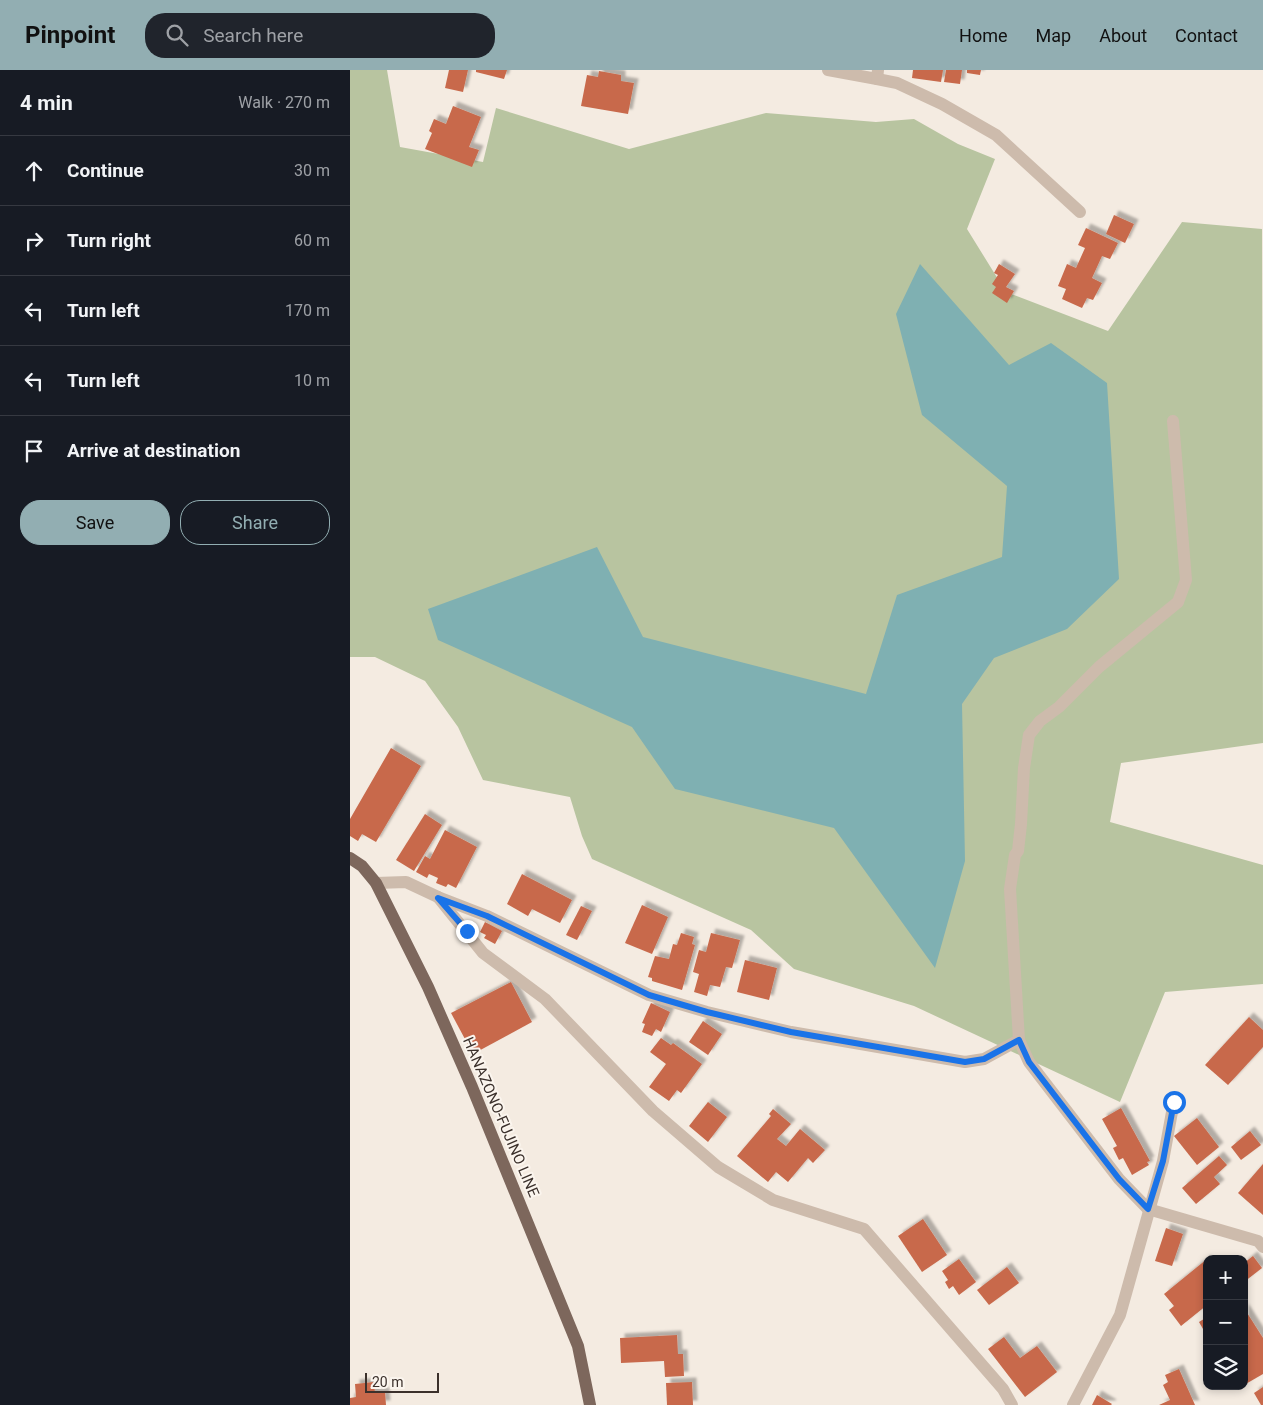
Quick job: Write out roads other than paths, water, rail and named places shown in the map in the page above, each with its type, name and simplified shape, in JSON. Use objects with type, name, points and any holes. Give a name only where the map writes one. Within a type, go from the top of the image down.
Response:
[{"type":"main road","name":"HANAZONO-FUJINO LINE","points":[[350,858],[362,866],[376,883],[428,987],[472,1087],[575,1337],[590,1405]]},
{"type":"street","points":[[828,70],[877,75],[942,104],[996,135],[1080,212]]},
{"type":"street","points":[[1172,421],[1186,580],[1178,602],[1099,667],[1059,707],[1040,721],[1030,735],[1024,768],[1018,851],[1015,855],[1010,889],[1019,1040],[1029,1062],[1119,1179],[1148,1209],[1258,1241],[1263,1247]]},
{"type":"street","points":[[376,883],[406,882],[438,898],[487,916],[649,995],[707,1012],[791,1032],[965,1062],[984,1059],[1019,1040]]},
{"type":"street","points":[[438,898],[484,953],[546,999],[653,1111],[718,1167],[773,1200],[864,1229],[1003,1389],[1012,1405]]},
{"type":"street","points":[[1073,1405],[1120,1315],[1148,1209],[1163,1161],[1174,1102]]},
{"type":"water","points":[[920,264],[1009,365],[1051,343],[1107,383],[1119,579],[1067,629],[994,658],[962,704],[965,861],[935,968],[834,828],[675,789],[632,727],[438,640],[428,609],[597,547],[643,637],[866,694],[897,595],[1002,557],[1007,486],[922,415],[896,314]]}]
